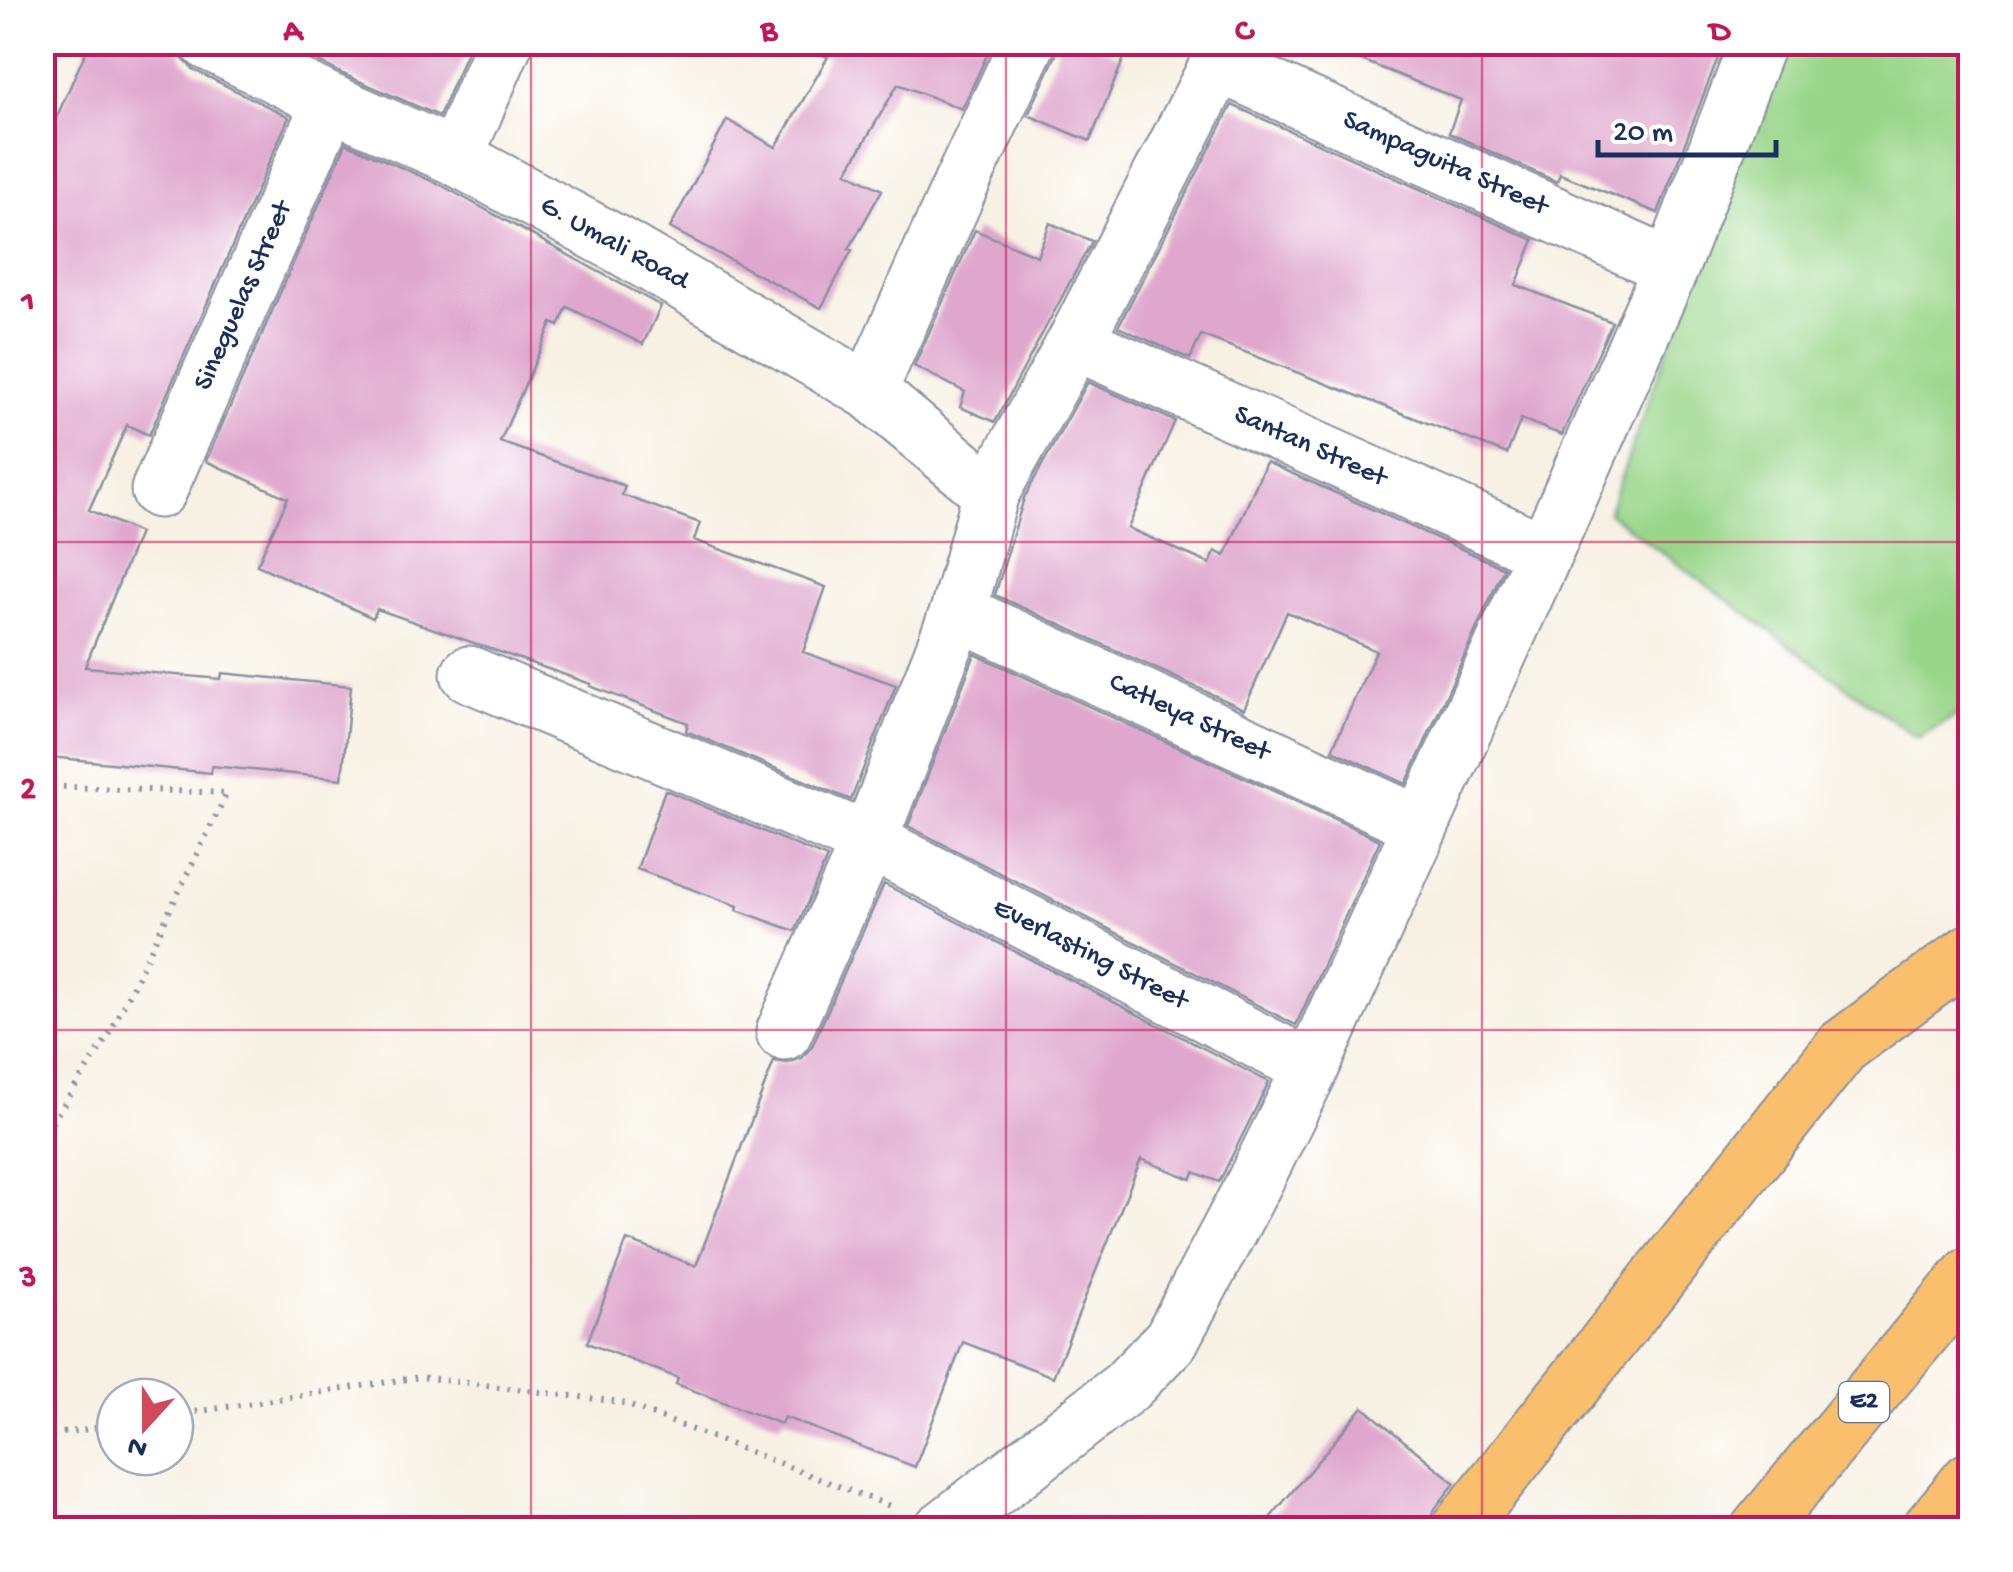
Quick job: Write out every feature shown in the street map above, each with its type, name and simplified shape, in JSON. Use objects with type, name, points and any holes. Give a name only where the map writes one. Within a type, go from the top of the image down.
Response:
[{"type":"highway","points":[[1458,1530],[1842,1047],[1970,952]]},
{"type":"highway","name":"E2","points":[[1758,1530],[1970,1275]]},
{"type":"highway","points":[[1929,1530],[1970,1480]]},
{"type":"street","points":[[455,156],[505,42]]},
{"type":"street","points":[[869,391],[1028,42]]},
{"type":"street","points":[[942,1528],[1126,1387],[1172,1340],[1311,1068],[1546,552],[1672,266],[1758,42]]},
{"type":"street","name":"G. Umali Road","points":[[222,45],[330,102],[455,156],[617,244],[869,391],[991,494]]},
{"type":"street","points":[[784,1032],[868,841],[958,612],[991,494],[1222,53]]},
{"type":"street","name":"Sampaguita Street","points":[[1222,53],[1672,266]]},
{"type":"street","name":"Sineguelas Street","points":[[159,490],[330,102]]},
{"type":"street","name":"Santan Street","points":[[1074,342],[1546,552]]},
{"type":"street","name":"Catleya Street","points":[[958,612],[1421,825]]},
{"type":"street","name":"Everlasting Street","points":[[469,674],[868,841],[1311,1068]]},
{"type":"path","points":[[42,786],[227,794],[109,1035],[42,1138]]},
{"type":"path","points":[[195,1412],[420,1376],[620,1402],[942,1528]]},
{"type":"path","points":[[42,1436],[95,1428]]},
{"type":"green space","points":[[1778,43],[1970,43],[1970,708],[1917,738],[1608,513]]},
{"type":"building","points":[[90,42],[177,42],[182,58],[194,70],[289,117],[149,435],[127,425],[89,510],[139,533],[85,667],[221,679],[222,673],[351,686],[342,779],[212,766],[211,773],[50,757],[42,768],[42,150]]},
{"type":"building","points":[[280,42],[471,42],[439,116]]},
{"type":"building","points":[[801,42],[993,42],[962,109],[898,84],[847,172],[882,190],[821,308],[670,228],[727,120],[776,147],[828,57],[800,46]]},
{"type":"building","points":[[1059,42],[1086,42],[1124,58],[1090,141],[1028,115]]},
{"type":"building","points":[[1724,42],[1658,213],[1560,174],[1557,182],[1449,133],[1461,100],[1324,45]]},
{"type":"building","points":[[1232,105],[1534,240],[1516,285],[1612,322],[1562,435],[1521,419],[1507,454],[1201,335],[1190,359],[1118,327]]},
{"type":"building","points":[[346,143],[441,185],[661,306],[643,344],[567,307],[559,326],[552,323],[500,442],[625,486],[622,495],[700,523],[694,540],[826,587],[803,652],[896,685],[851,800],[686,731],[688,723],[591,684],[377,609],[373,618],[257,565],[288,498],[206,461]]},
{"type":"building","points":[[1050,223],[1092,241],[995,422],[960,407],[965,392],[914,366],[975,230],[1037,256]]},
{"type":"building","points":[[1088,382],[1175,421],[1128,528],[1210,564],[1215,551],[1225,556],[1266,462],[1504,568],[1406,784],[1332,750],[1376,651],[1287,612],[1244,709],[995,595],[1024,498]]},
{"type":"building","points":[[975,654],[1380,840],[1296,1025],[908,826]]},
{"type":"building","points":[[665,790],[827,858],[795,931],[637,869]]},
{"type":"building","points":[[884,884],[1269,1082],[1219,1182],[1194,1172],[1191,1179],[1141,1159],[1053,1377],[963,1342],[915,1467],[784,1417],[781,1424],[676,1384],[678,1378],[587,1343],[627,1240],[696,1266],[774,1061],[788,1063],[802,1058],[812,1046]]},
{"type":"building","points":[[1363,1407],[1455,1483],[1433,1511],[1427,1530],[1260,1530]]}]
